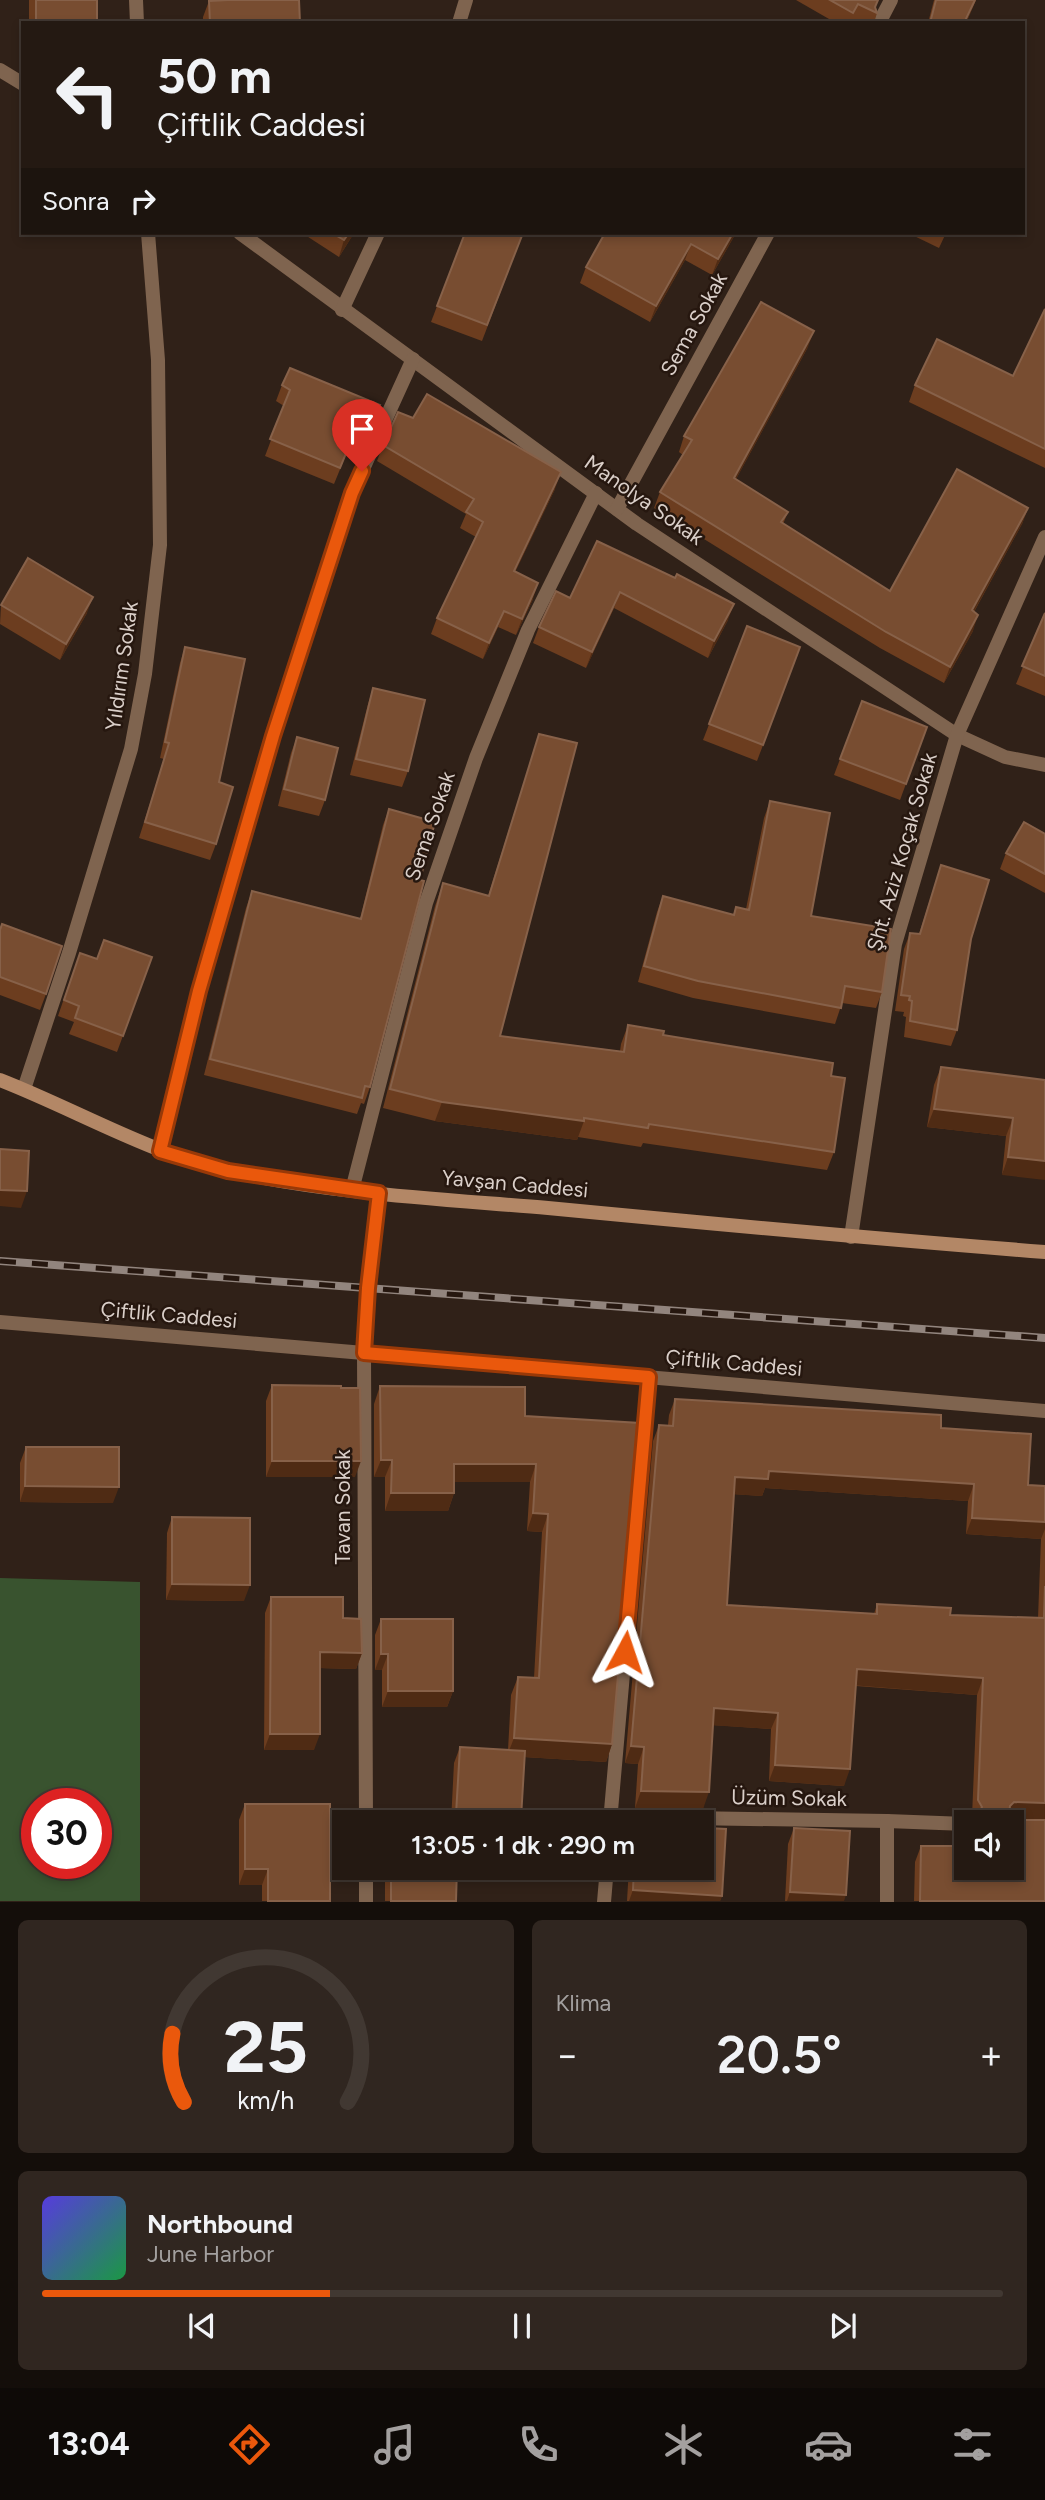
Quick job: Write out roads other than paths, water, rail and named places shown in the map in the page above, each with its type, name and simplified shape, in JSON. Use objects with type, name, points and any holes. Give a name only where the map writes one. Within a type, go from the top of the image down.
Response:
[{"type":"street","points":[[136,0],[137,21]]},
{"type":"street","points":[[460,21],[466,0]]},
{"type":"street","points":[[880,21],[891,0]]},
{"type":"street","points":[[0,70],[21,84]]},
{"type":"street","name":"Yıldırım Sokak","points":[[24,1089],[69,953],[131,748],[145,674],[160,545],[158,360],[148,235]]},
{"type":"street","name":"Manolya Sokak","points":[[243,235],[617,509],[957,735],[1005,757],[1045,765]]},
{"type":"street","points":[[342,310],[377,235]]},
{"type":"street","name":"Sema Sokak","points":[[617,509],[767,235]]},
{"type":"street","points":[[160,1151],[199,991],[273,736],[352,493],[413,359]]},
{"type":"street","name":"Sema Sokak","points":[[352,1190],[426,903],[476,758],[528,630],[596,493]]},
{"type":"street","name":"Şht. Aziz Koçak Sokak","points":[[851,1237],[895,944],[957,735],[1045,537]]},
{"type":"street","name":"Yavşan Caddesi","points":[[0,1080],[160,1151],[228,1171],[379,1193],[851,1237],[1045,1252]]},
{"type":"street","name":"Tavan Sokak","points":[[366,1810],[364,1353],[379,1193]]},
{"type":"street","name":"Çiftlik Caddesi","points":[[0,1322],[1045,1411]]},
{"type":"street","points":[[611,1810],[649,1377]]},
{"type":"street","name":"Üzüm Sokak","points":[[714,1819],[954,1824]]},
{"type":"street","points":[[887,1821],[887,1902]]},
{"type":"street","points":[[366,1880],[366,1902]]},
{"type":"street","points":[[604,1902],[606,1880]]},
{"type":"railway","points":[[0,1261],[1045,1338]]}]
